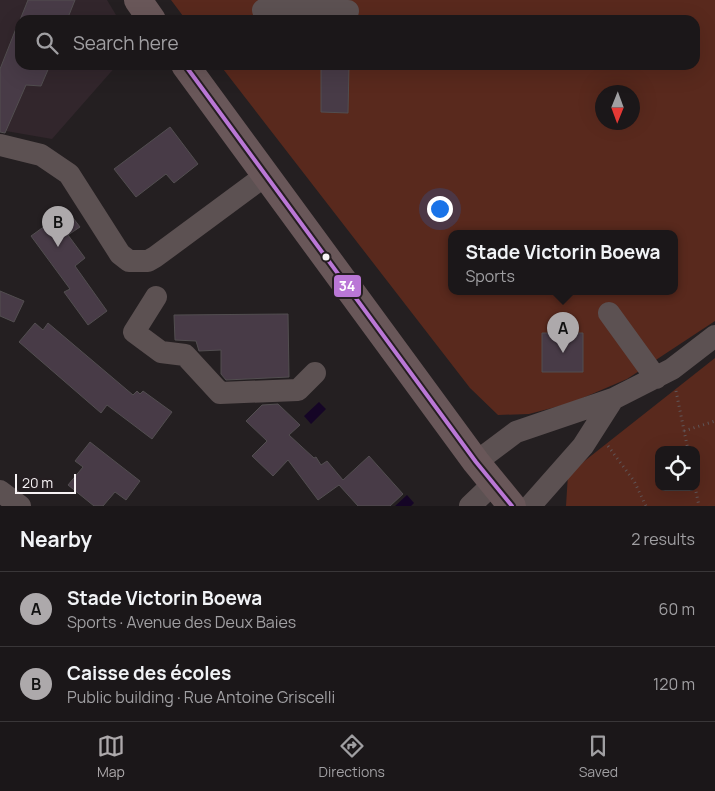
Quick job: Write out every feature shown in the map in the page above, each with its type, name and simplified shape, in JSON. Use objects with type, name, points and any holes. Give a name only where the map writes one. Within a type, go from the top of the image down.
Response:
[{"type":"main road","points":[[138,0],[148,15]]},
{"type":"main road","points":[[190,70],[476,462],[512,506]]},
{"type":"street","points":[[263,10],[348,10]]},
{"type":"street","points":[[0,145],[41,155],[56,163],[69,174],[120,254],[129,261],[148,260],[266,175]]},
{"type":"street","points":[[156,297],[134,332],[161,352],[185,355],[220,392],[298,390],[315,373]]},
{"type":"street","points":[[609,313],[664,373]]},
{"type":"street","points":[[476,462],[516,432],[613,399],[664,373],[715,336]]},
{"type":"street","points":[[530,506],[583,446],[613,399]]},
{"type":"street","points":[[470,506],[493,484]]},
{"type":"street","points":[[0,490],[20,506]]},
{"type":"path","points":[[664,373],[684,431],[687,446]]},
{"type":"path","points":[[684,431],[715,421]]},
{"type":"path","points":[[606,443],[634,481],[646,506]]},
{"type":"path","points":[[696,491],[699,506]]},
{"type":"shaded area","points":[[0,0],[107,0],[116,15],[15,15],[15,70],[113,70],[52,139],[0,130]]},
{"type":"shaded area","points":[[171,0],[715,0],[715,321],[627,379],[571,403],[529,414],[498,415],[470,388],[224,70],[700,70],[700,15],[182,15]]},
{"type":"shaded area","points":[[715,358],[715,506],[566,506],[568,474]]},
{"type":"shaded area","points":[[319,402],[326,409],[311,424],[304,416]]},
{"type":"shaded area","points":[[407,495],[414,503],[411,506],[395,506]]},
{"type":"building","points":[[28,0],[75,0],[69,15],[22,15]]},
{"type":"building","points":[[15,31],[15,70],[48,70],[41,86],[26,85],[5,133],[0,132],[0,69]]},
{"type":"building","points":[[321,70],[349,70],[348,113],[321,112]]},
{"type":"building","points":[[170,127],[198,164],[174,183],[166,174],[136,197],[114,169]]},
{"type":"building","points":[[67,210],[80,227],[68,235],[85,258],[75,266],[107,311],[88,325],[64,292],[70,289],[31,236]]},
{"type":"building","points":[[0,291],[24,301],[14,322],[0,316]]},
{"type":"building","points":[[288,314],[289,377],[226,380],[221,374],[221,350],[199,351],[196,341],[175,340],[174,315]]},
{"type":"building","points":[[35,323],[43,330],[48,323],[133,395],[137,391],[140,394],[143,391],[172,412],[152,439],[107,405],[101,413],[19,342]]},
{"type":"building","points":[[542,333],[583,333],[583,372],[542,372]]},
{"type":"building","points":[[278,404],[300,425],[289,435],[314,458],[316,457],[321,465],[327,461],[343,480],[369,456],[403,494],[390,506],[358,506],[339,485],[318,500],[288,460],[273,476],[252,456],[267,441],[246,421],[262,405]]},
{"type":"building","points":[[90,442],[140,481],[126,500],[115,492],[103,506],[94,506],[68,485],[83,467],[75,461]]},
{"type":"transit line","name":"34","points":[[189,70],[476,462],[512,506]]},
{"type":"place","name":"Caisse des écoles","points":[[58,247]]},
{"type":"place","name":"Stade Victorin Boewa","points":[[563,353]]}]
